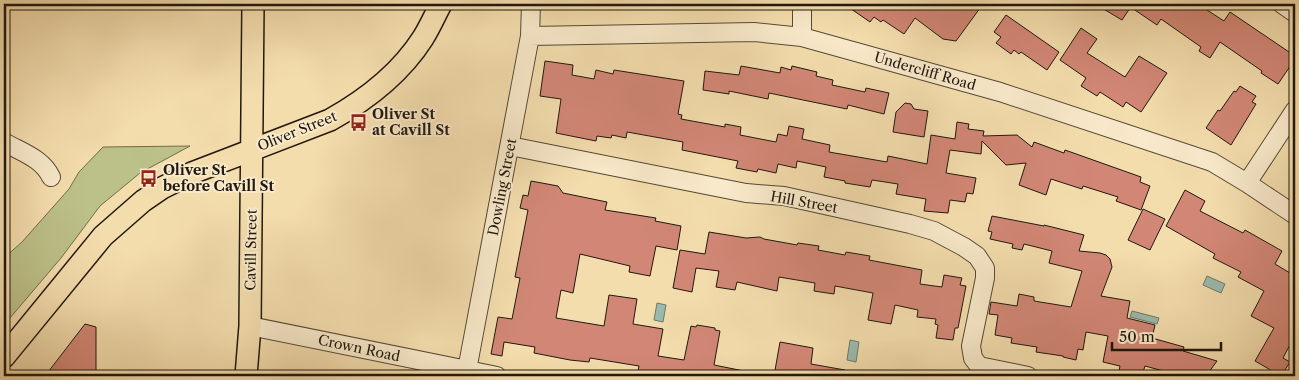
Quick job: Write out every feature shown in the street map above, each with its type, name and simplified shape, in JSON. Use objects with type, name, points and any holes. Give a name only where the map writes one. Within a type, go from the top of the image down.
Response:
[{"type":"main road","name":"Cavill Street","points":[[246,376],[250,326],[253,4]]},
{"type":"main road","name":"Oliver Street","points":[[4,357],[103,236],[124,216],[143,201],[176,181],[330,120],[369,96],[406,61],[422,39],[441,4]]},
{"type":"street","name":"Dowling Street","points":[[467,370],[530,36],[531,4]]},
{"type":"street","points":[[802,4],[802,37]]},
{"type":"street","points":[[1282,4],[1295,13]]},
{"type":"street","name":"Undercliff Road","points":[[530,36],[754,32],[802,37],[1005,94],[1212,162],[1295,215]]},
{"type":"street","points":[[1247,183],[1295,110]]},
{"type":"street","points":[[4,142],[37,160],[51,176]]},
{"type":"street","name":"Hill Street","points":[[510,146],[746,193],[784,196],[934,231],[977,256],[984,268],[984,278],[971,346],[973,358],[980,366],[1028,376]]},
{"type":"street","name":"Crown Road","points":[[250,326],[497,376]]},
{"type":"green space","points":[[190,146],[140,173],[100,206],[61,258],[4,325],[4,258],[22,242],[69,189],[79,172],[103,147]]},
{"type":"shaded area","points":[[1207,276],[1225,284],[1221,293],[1203,285]]},
{"type":"shaded area","points":[[657,303],[666,305],[663,322],[654,320]]},
{"type":"shaded area","points":[[1132,311],[1159,318],[1157,324],[1130,317]]},
{"type":"shaded area","points":[[850,340],[859,342],[856,362],[847,360]]},
{"type":"building","points":[[844,4],[983,4],[956,41],[943,39],[915,18],[904,34],[883,20],[881,22],[874,17],[870,22]]},
{"type":"building","points":[[1095,4],[1123,4],[1130,8],[1122,20]]},
{"type":"building","points":[[1126,4],[1207,4],[1204,8],[1224,21],[1230,12],[1295,56],[1295,59],[1278,84],[1220,42],[1210,58],[1199,51],[1201,47],[1161,19],[1157,25]]},
{"type":"building","points":[[1006,15],[1059,52],[1047,70],[1021,52],[1019,54],[1014,50],[1011,54],[996,43],[1001,37],[994,32]]},
{"type":"building","points":[[1081,28],[1097,39],[1087,53],[1125,77],[1139,56],[1167,73],[1141,112],[1126,102],[1123,107],[1100,92],[1097,96],[1081,86],[1086,78],[1060,60]]},
{"type":"building","points":[[545,61],[573,65],[572,75],[594,79],[596,70],[613,74],[614,70],[684,81],[678,114],[682,115],[681,119],[725,127],[725,124],[741,127],[740,135],[776,142],[778,134],[787,136],[789,126],[804,129],[802,139],[830,145],[829,152],[887,162],[888,156],[927,164],[931,135],[955,139],[957,122],[969,124],[968,129],[984,131],[983,136],[1017,135],[1032,147],[1034,142],[1064,153],[1065,150],[1141,177],[1140,182],[1150,186],[1141,210],[1116,201],[1118,197],[1083,186],[1082,189],[1051,179],[1046,195],[1019,185],[1026,163],[1006,165],[982,141],[981,154],[950,150],[946,173],[976,178],[973,194],[967,193],[965,202],[950,200],[948,213],[924,211],[926,199],[896,194],[898,184],[872,180],[870,187],[845,183],[845,181],[824,177],[826,167],[797,161],[796,168],[778,164],[776,173],[758,169],[757,172],[736,168],[738,161],[682,150],[683,142],[627,132],[626,138],[612,135],[611,138],[597,136],[596,141],[556,133],[561,99],[540,96]]},
{"type":"building","points":[[741,66],[780,73],[781,67],[791,70],[792,66],[817,72],[816,76],[833,80],[832,85],[865,92],[866,88],[889,93],[884,114],[848,105],[847,109],[769,93],[768,99],[729,91],[729,94],[703,90],[705,71],[739,75]]},
{"type":"building","points":[[1240,86],[1256,96],[1252,102],[1256,104],[1231,145],[1206,128],[1218,110],[1220,111],[1234,91],[1236,92]]},
{"type":"building","points":[[905,103],[911,104],[914,109],[928,111],[924,137],[893,132],[896,112]]},
{"type":"building","points":[[531,181],[558,186],[563,193],[607,202],[605,210],[656,218],[655,221],[681,226],[677,250],[656,246],[650,276],[629,272],[630,266],[580,254],[573,293],[561,290],[556,318],[604,326],[609,295],[637,299],[633,324],[663,329],[658,356],[684,360],[691,326],[715,328],[715,330],[720,331],[714,365],[744,371],[744,376],[637,376],[639,366],[590,358],[589,362],[570,360],[534,353],[535,347],[504,342],[502,356],[491,354],[498,317],[512,319],[520,278],[515,277],[528,210],[520,208],[523,195],[528,196]]},
{"type":"building","points":[[1185,190],[1205,201],[1200,211],[1243,233],[1245,230],[1282,251],[1275,264],[1295,276],[1295,335],[1283,358],[1290,362],[1281,376],[1255,361],[1274,328],[1251,316],[1264,291],[1238,277],[1241,272],[1213,258],[1215,254],[1166,226]]},
{"type":"building","points":[[1143,209],[1165,219],[1150,250],[1128,240]]},
{"type":"building","points":[[992,216],[1044,225],[1084,235],[1079,251],[1100,253],[1110,259],[1112,267],[1101,296],[1130,301],[1127,318],[1155,325],[1152,338],[1184,347],[1183,351],[1217,361],[1206,376],[1182,376],[1145,366],[1143,372],[1138,370],[1137,375],[1119,371],[1120,366],[1103,362],[1108,336],[1086,332],[1083,350],[1078,349],[1076,360],[1036,352],[1037,347],[1011,343],[1012,338],[995,335],[998,315],[989,314],[991,302],[1017,306],[1019,294],[1034,297],[1034,301],[1071,307],[1082,271],[1049,263],[1052,251],[1024,244],[1022,250],[1012,248],[1013,244],[990,239],[992,232],[988,231]]},
{"type":"building","points":[[709,232],[746,238],[760,237],[797,245],[798,243],[819,246],[818,250],[845,255],[846,252],[870,256],[869,260],[922,270],[920,284],[942,287],[944,275],[962,278],[960,285],[966,286],[958,328],[955,328],[953,340],[936,338],[938,325],[935,324],[936,319],[917,317],[918,310],[895,305],[891,324],[868,320],[873,293],[835,286],[834,294],[814,291],[815,283],[779,277],[777,291],[737,282],[735,290],[716,287],[719,271],[696,268],[692,292],[673,288],[680,250],[705,254]]},
{"type":"building","points":[[85,324],[96,327],[96,376],[45,376]]},
{"type":"building","points":[[780,342],[813,348],[811,364],[845,370],[845,376],[774,376]]},
{"type":"place","name":"Oliver St at Cavill St","points":[[358,122]]},
{"type":"place","name":"Oliver St before Cavill St","points":[[149,178]]}]
